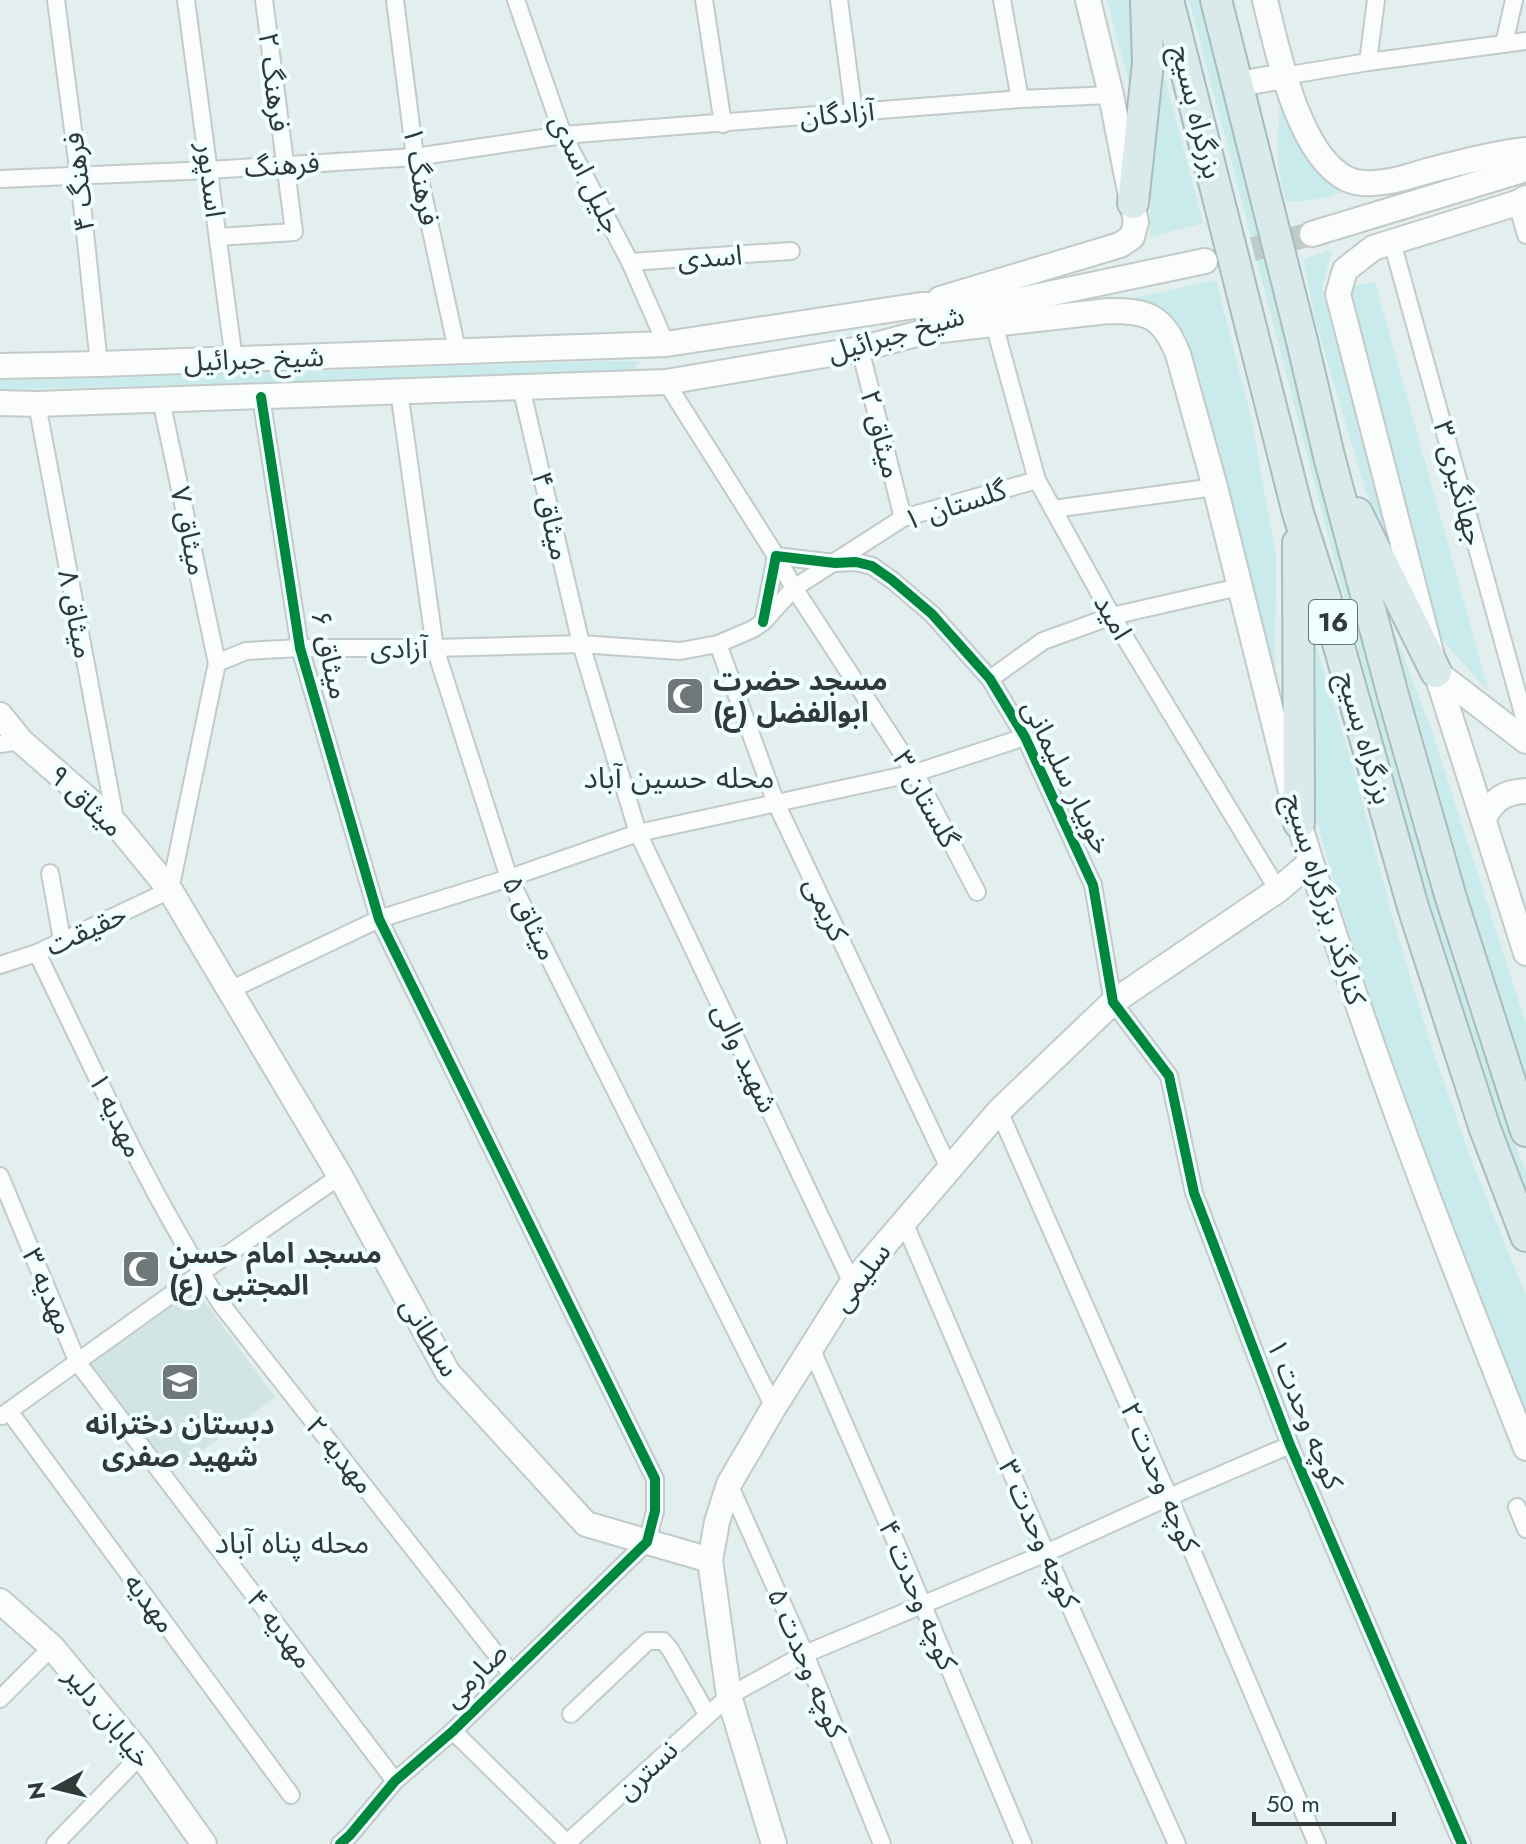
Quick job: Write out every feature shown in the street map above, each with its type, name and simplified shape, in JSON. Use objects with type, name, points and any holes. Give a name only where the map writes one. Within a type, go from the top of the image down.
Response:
[{"type":"highway","points":[[1133,203],[1148,63],[1146,0]]},
{"type":"highway","name":"بزرگراه بسیج","points":[[1168,0],[1298,513],[1413,907],[1485,1129],[1526,1236]]},
{"type":"highway","name":"بزرگراه بسیج","points":[[1216,0],[1329,456],[1394,699],[1451,898],[1526,1131]]},
{"type":"highway","points":[[1329,456],[1436,672]]},
{"type":"highway","points":[[1298,513],[1299,823]]},
{"type":"street","name":"فرهنگ ۴","points":[[56,0],[99,364]]},
{"type":"street","name":"اسدپور","points":[[186,0],[234,360]]},
{"type":"street","name":"فرهنگ ۲","points":[[218,237],[294,232],[264,0]]},
{"type":"street","name":"فرهنگ ۱","points":[[395,0],[415,157],[457,350]]},
{"type":"street","name":"جلیل اسدی","points":[[516,0],[563,135],[630,262],[666,344]]},
{"type":"street","points":[[704,0],[723,124]]},
{"type":"street","points":[[839,0],[854,113]]},
{"type":"street","points":[[1002,0],[1020,99]]},
{"type":"street","points":[[921,305],[1120,245],[1132,237],[1136,222],[1133,203],[1088,0]]},
{"type":"street","points":[[1265,0],[1284,76],[1306,131],[1321,158],[1348,179],[1361,183],[1385,182],[1489,155],[1526,150]]},
{"type":"street","points":[[1368,62],[1376,0]]},
{"type":"street","points":[[1504,44],[1514,0]]},
{"type":"street","points":[[1238,84],[1368,62],[1526,41]]},
{"type":"street","name":"آزادگان","points":[[563,135],[1020,99],[1111,95]]},
{"type":"street","name":"فرهنگ","points":[[0,179],[415,157],[563,135]]},
{"type":"street","points":[[1312,234],[1526,169]]},
{"type":"street","points":[[1526,235],[1521,201],[1373,248],[1345,270],[1338,294],[1436,672],[1520,918],[1526,953]]},
{"type":"street","name":"جهانگیری ۳","points":[[1392,242],[1526,724]]},
{"type":"street","name":"اسدی","points":[[630,262],[791,251]]},
{"type":"street","points":[[992,315],[1205,261]]},
{"type":"street","name":"شیخ جبرائیل","points":[[0,366],[666,344],[921,305],[992,315]]},
{"type":"street","name":"کنارگذر بزرگراه بسیج","points":[[992,315],[1134,311],[1157,320],[1170,335],[1215,487],[1311,862],[1375,1053],[1526,1448]]},
{"type":"street","name":"شیخ جبرائیل","points":[[0,403],[666,382],[860,349],[992,315]]},
{"type":"street","name":"امید","points":[[992,315],[1037,480],[1112,616],[1278,890]]},
{"type":"street","name":"میثاق ۲","points":[[860,349],[903,518]]},
{"type":"street","points":[[666,382],[794,588]]},
{"type":"street","name":"میثاق ۴","points":[[521,387],[581,644],[638,833]]},
{"type":"street","name":"میثاق ۵","points":[[399,391],[435,648],[509,878],[774,1407]]},
{"type":"street","name":"میثاق ۶","points":[[261,397],[300,648],[379,919],[655,1479],[655,1511],[647,1542]]},
{"type":"street","name":"میثاق ۷","points":[[161,400],[217,663]]},
{"type":"street","name":"میثاق ۸","points":[[37,404],[116,824]]},
{"type":"street","name":"گلستان ۱","points":[[794,588],[903,518],[1037,480]]},
{"type":"street","points":[[1053,509],[1215,487]]},
{"type":"street","points":[[763,622],[776,556]]},
{"type":"street","name":"خوبیار سلیمانی","points":[[776,556],[872,566],[932,614],[990,679],[1025,737],[1093,885],[1113,1002]]},
{"type":"street","points":[[990,679],[1043,641],[1112,616],[1239,587]]},
{"type":"street","name":"آزادی","points":[[217,663],[246,651],[300,648],[581,644],[680,651],[718,644],[753,629],[794,588]]},
{"type":"street","name":"گلستان ۳","points":[[794,588],[915,773],[977,892]]},
{"type":"street","name":"کریمی","points":[[718,644],[776,803],[949,1168]]},
{"type":"street","points":[[170,890],[217,663]]},
{"type":"street","points":[[1436,672],[1526,741]]},
{"type":"street","name":"میثاق ۹","points":[[0,715],[10,742],[116,824],[170,890]]},
{"type":"street","points":[[230,990],[379,919],[638,833],[915,773],[1025,737]]},
{"type":"street","points":[[1484,818],[1491,805],[1503,796],[1526,791]]},
{"type":"street","name":"شهید والی","points":[[638,833],[852,1283]]},
{"type":"street","name":"سلیمی","points":[[774,1844],[729,1696],[710,1560],[717,1522],[729,1484],[852,1283],[999,1111],[1113,1002],[1278,890],[1311,862]]},
{"type":"street","points":[[50,873],[62,940]]},
{"type":"street","name":"حقیقت","points":[[0,965],[37,953],[170,890]]},
{"type":"street","name":"سلطانی","points":[[170,890],[340,1176],[448,1373],[586,1524],[710,1560]]},
{"type":"street","name":"مهدیه ۱","points":[[37,953],[143,1170],[201,1273]]},
{"type":"street","name":"کوچه وحدت ۱","points":[[1113,1002],[1169,1076],[1194,1193],[1290,1445],[1462,1844]]},
{"type":"street","name":"کوچه وحدت ۲","points":[[999,1111],[1317,1844]]},
{"type":"street","name":"مهدیه ۳","points":[[0,1176],[78,1363]]},
{"type":"street","name":"مهدیه","points":[[291,1795],[4,1414],[340,1176]]},
{"type":"street","name":"کوچه وحدت ۳","points":[[904,1222],[1046,1553],[1177,1844]]},
{"type":"street","name":"مهدیه ۲","points":[[201,1273],[221,1304],[511,1673]]},
{"type":"street","name":"کوچه وحدت ۴","points":[[811,1348],[1023,1844]]},
{"type":"street","name":"مهدیه ۴","points":[[78,1363],[395,1781]]},
{"type":"street","name":"نسترن","points":[[566,1844],[729,1696],[805,1654],[1046,1553],[1290,1445]]},
{"type":"street","name":"کوچه وحدت ۵","points":[[729,1484],[805,1654],[882,1844]]},
{"type":"street","points":[[1517,1507],[1526,1529]]},
{"type":"street","name":"صارمی","points":[[350,1841],[395,1781],[453,1731],[647,1542]]},
{"type":"street","name":"خیابان دلیر","points":[[0,1601],[52,1647],[141,1755],[204,1844]]},
{"type":"street","points":[[571,1714],[648,1641],[663,1641],[707,1714]]},
{"type":"street","points":[[0,1699],[52,1647]]},
{"type":"street","points":[[453,1731],[566,1844]]},
{"type":"street","points":[[55,1844],[141,1755]]},
{"type":"shaded area","points":[[1107,0],[1135,0],[1133,99]]},
{"type":"shaded area","points":[[1189,0],[1200,0],[1432,877],[1507,1123],[1526,1171],[1526,1198],[1464,1016],[1391,770]]},
{"type":"shaded area","points":[[1153,33],[1203,223],[1150,237]]},
{"type":"shaded area","points":[[1285,103],[1298,143],[1320,171],[1349,188],[1319,199],[1287,202],[1278,154],[1280,105]]},
{"type":"shaded area","points":[[1332,250],[1322,289],[1399,576],[1365,489],[1316,323],[1303,259]]},
{"type":"shaded area","points":[[1216,280],[1251,417],[1276,557],[1275,677],[1181,330],[1161,311],[1134,298]]},
{"type":"shaded area","points":[[1375,282],[1489,692],[1435,632],[1375,409],[1349,287]]},
{"type":"shaded area","points":[[640,361],[634,369],[611,372],[0,390],[0,380]]},
{"type":"shaded area","points":[[1390,621],[1433,735],[1526,1024],[1526,1075],[1473,913]]},
{"type":"shaded area","points":[[1311,627],[1431,1045],[1469,1154],[1526,1296],[1526,1423],[1395,1075],[1339,902],[1309,791]]},
{"type":"shaded area","name":"دبستان دخترانه شهید صفری","points":[[193,1286],[275,1397],[167,1477],[86,1366]]},
{"type":"tunnel","points":[[1218,258],[1312,234]]},
{"type":"cycle path","points":[[261,397],[300,648],[379,919],[655,1479],[655,1511],[647,1542],[453,1731],[395,1781],[340,1844]]},
{"type":"cycle path","points":[[763,622],[776,556],[872,566],[932,614],[990,679],[1025,737],[1093,885],[1113,1002],[1169,1076],[1194,1193],[1290,1445],[1462,1844]]},
{"type":"place","name":"مسجد حضرت ابوالفضل (ع)","points":[[685,696]]},
{"type":"place","name":"مسجد امام حسن المجتبی (ع)","points":[[141,1269]]},
{"type":"place","name":"دبستان دخترانه شهید صفری","points":[[180,1382]]},
{"type":"district","name":"محله حسین آباد","points":[[679,777]]},
{"type":"district","name":"محله پناه آباد","points":[[292,1542]]}]
